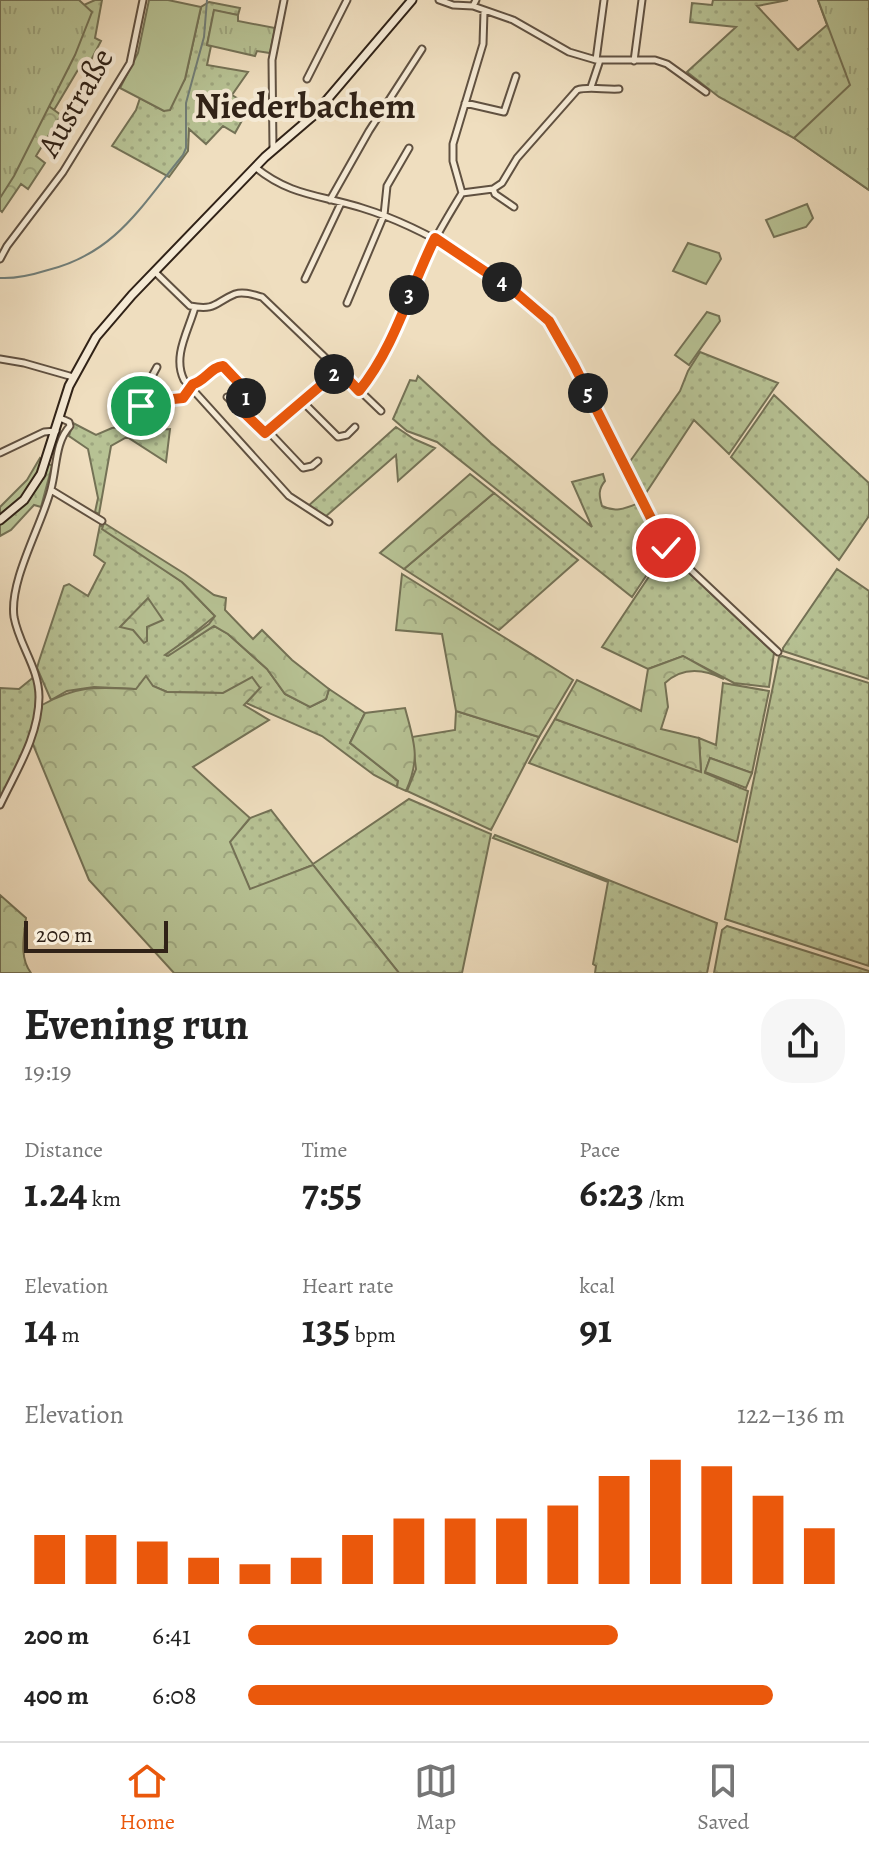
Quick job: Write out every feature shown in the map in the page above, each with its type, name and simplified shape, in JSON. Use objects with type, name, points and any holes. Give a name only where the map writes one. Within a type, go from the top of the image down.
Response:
[{"type":"main road","points":[[0,520],[24,500],[41,474],[73,377],[91,343],[255,167],[314,115],[412,0]]},
{"type":"street","name":"Austraße","points":[[0,259],[63,172],[130,63],[137,41],[143,0]]},
{"type":"street","points":[[273,149],[272,60],[284,0]]},
{"type":"street","points":[[307,79],[347,0]]},
{"type":"street","points":[[439,0],[453,5],[474,3],[484,12],[513,20],[569,52],[598,60],[655,60],[667,64],[706,92]]},
{"type":"street","points":[[591,87],[598,60],[604,0]]},
{"type":"street","points":[[634,61],[642,0]]},
{"type":"street","points":[[359,391],[388,346],[435,238],[462,193],[453,161],[453,144],[483,44],[484,12]]},
{"type":"street","points":[[330,200],[369,131],[422,49]]},
{"type":"street","points":[[465,103],[502,113],[516,76]]},
{"type":"street","points":[[462,193],[493,189],[505,180],[517,158],[572,94],[591,87],[594,90],[619,89]]},
{"type":"street","points":[[347,303],[384,215],[387,186],[409,148]]},
{"type":"street","points":[[255,167],[294,192],[384,215],[435,238],[514,291],[549,321],[574,365],[661,542],[778,652]]},
{"type":"street","points":[[493,189],[495,194],[514,207]]},
{"type":"street","points":[[305,279],[341,203]]},
{"type":"street","points":[[155,272],[182,300],[195,307],[213,307],[235,294],[262,297],[381,411]]},
{"type":"street","points":[[195,307],[179,356],[180,373],[189,387],[289,496],[329,522]]},
{"type":"street","points":[[0,359],[73,377]]},
{"type":"street","points":[[144,402],[183,398],[189,387],[200,382],[216,367],[223,366],[240,384],[249,388],[247,397],[237,406]]},
{"type":"street","points":[[138,421],[144,391],[157,367]]},
{"type":"street","points":[[227,397],[262,433],[269,432],[339,370]]},
{"type":"street","points":[[304,403],[338,437],[347,435],[355,427]]},
{"type":"street","points":[[0,805],[30,744],[38,717],[38,678],[17,628],[14,606],[16,587],[51,490],[61,435],[70,426],[69,422],[60,418]]},
{"type":"street","points":[[0,453],[44,432],[57,431]]},
{"type":"street","points":[[269,432],[303,468],[318,461]]},
{"type":"street","points":[[51,490],[102,521]]},
{"type":"green space","points":[[0,0],[79,0],[92,12],[75,55],[0,198]]},
{"type":"green space","points":[[33,0],[75,9],[102,0],[95,38],[101,41],[88,66],[82,63],[54,110],[11,80],[0,9]]},
{"type":"green space","points":[[149,0],[168,0],[201,7],[185,79],[170,110],[164,111],[120,88],[138,53]]},
{"type":"green space","points":[[713,0],[788,0],[757,6],[798,50],[827,25],[818,0],[844,0],[869,190],[794,138],[719,97],[687,72],[736,27],[690,22],[692,3],[712,5]]},
{"type":"green space","points":[[818,0],[869,0],[869,190],[794,138],[850,85]]},
{"type":"green space","points":[[209,2],[240,8],[238,15],[214,11],[207,45],[211,46],[207,65],[248,72],[232,95],[250,106],[235,133],[223,126],[206,144],[189,129],[188,151],[169,177],[112,146],[136,110],[140,98],[164,111],[185,79],[201,7]]},
{"type":"green space","points":[[214,10],[238,15],[238,21],[275,28],[270,53],[257,51],[255,56],[207,45]]},
{"type":"green space","points":[[11,79],[61,115],[36,156],[45,163],[28,189],[21,184],[2,212],[0,84]]},
{"type":"green space","points":[[807,204],[813,218],[806,227],[774,237],[766,220]]},
{"type":"green space","points":[[688,243],[719,253],[721,259],[706,284],[673,271]]},
{"type":"green space","points":[[707,312],[719,316],[720,321],[689,365],[675,355]]},
{"type":"green space","points":[[700,352],[778,383],[729,454],[694,420],[642,499],[626,467],[680,391]]},
{"type":"green space","points":[[418,376],[491,443],[592,527],[572,482],[603,474],[605,481],[600,493],[602,506],[616,509],[639,503],[664,549],[632,597],[437,442],[407,431],[393,419],[410,380],[416,381]]},
{"type":"green space","points":[[774,395],[869,483],[869,516],[839,560],[731,457]]},
{"type":"green space","points":[[73,423],[96,435],[112,428],[156,423],[155,430],[170,429],[166,462],[127,437],[111,446],[99,514],[95,512],[98,498],[88,449],[69,436]]},
{"type":"green space","points":[[396,427],[435,448],[398,481],[396,455],[325,517],[307,507]]},
{"type":"green space","points":[[40,458],[52,466],[41,507],[34,505],[11,530],[0,536],[0,507],[27,480]]},
{"type":"green space","points":[[470,474],[494,493],[404,569],[380,553]]},
{"type":"green space","points":[[494,493],[578,560],[499,630],[404,569]]},
{"type":"green space","points":[[104,523],[214,595],[226,598],[225,610],[253,639],[262,630],[292,660],[329,689],[326,699],[310,707],[285,694],[267,669],[228,634],[214,626],[165,655],[209,624],[215,616],[182,582],[102,529]]},
{"type":"green space","points":[[100,525],[182,582],[215,616],[166,656],[214,626],[228,634],[267,669],[285,694],[310,707],[326,699],[329,689],[365,713],[350,743],[398,781],[397,787],[374,775],[322,736],[246,703],[260,688],[224,693],[167,692],[153,686],[136,689],[94,687],[67,691],[51,700],[37,668],[64,586],[69,584],[88,596],[105,563],[94,555]]},
{"type":"green space","points":[[668,553],[774,653],[769,687],[734,683],[683,656],[648,669],[602,647],[664,554]]},
{"type":"green space","points":[[837,569],[869,591],[869,679],[783,651]]},
{"type":"green space","points":[[402,574],[573,680],[539,737],[456,711],[442,634],[396,630]]},
{"type":"green space","points":[[148,598],[163,620],[147,627],[147,641],[144,643],[133,630],[120,627]]},
{"type":"green space","points":[[683,656],[724,679],[694,671],[679,674],[665,683],[668,707],[661,729],[699,738],[701,772],[555,719],[577,680],[641,711],[648,669]]},
{"type":"green space","points":[[779,657],[869,683],[869,966],[725,919]]},
{"type":"green space","points":[[35,676],[38,692],[34,725],[0,801],[0,688],[19,689]]},
{"type":"green space","points":[[146,676],[153,686],[167,692],[223,693],[252,677],[260,688],[244,705],[269,720],[193,767],[250,818],[230,842],[250,889],[313,865],[399,973],[174,973],[89,880],[32,742],[42,705],[66,694],[88,689],[136,689]]},
{"type":"green space","points":[[723,683],[769,691],[752,773],[710,758],[705,773],[748,791],[737,842],[529,763],[555,719],[701,771],[699,738],[716,745]]},
{"type":"green space","points":[[405,708],[415,759],[406,791],[397,787],[398,781],[350,743],[365,713]]},
{"type":"green space","points":[[456,711],[539,737],[491,830],[407,791],[416,769],[412,737],[455,730]]},
{"type":"green space","points":[[710,758],[752,773],[746,788],[705,772]]},
{"type":"green space","points":[[409,799],[491,834],[462,973],[399,973],[313,865],[250,890],[229,842],[250,818],[271,810],[313,864]]},
{"type":"green space","points":[[495,835],[717,923],[707,973],[595,973],[596,966],[593,964],[608,882],[493,838]]},
{"type":"green space","points":[[0,895],[26,918],[24,954],[31,973],[0,973]]},
{"type":"green space","points":[[727,926],[869,973],[714,973],[722,930]]},
{"type":"waterway","points":[[0,278],[36,274],[72,262],[110,240],[140,209],[183,155],[186,148],[186,103],[204,37],[207,0]]},
{"type":"district","name":"Niederbachem","points":[[305,105]]},
{"type":"route","points":[[141,406],[144,402],[183,398],[189,387],[200,382],[216,367],[223,366],[240,384],[249,388],[247,397],[237,406],[265,433],[304,403],[339,370],[359,391],[388,346],[435,238],[532,304],[549,321],[666,548]]}]
